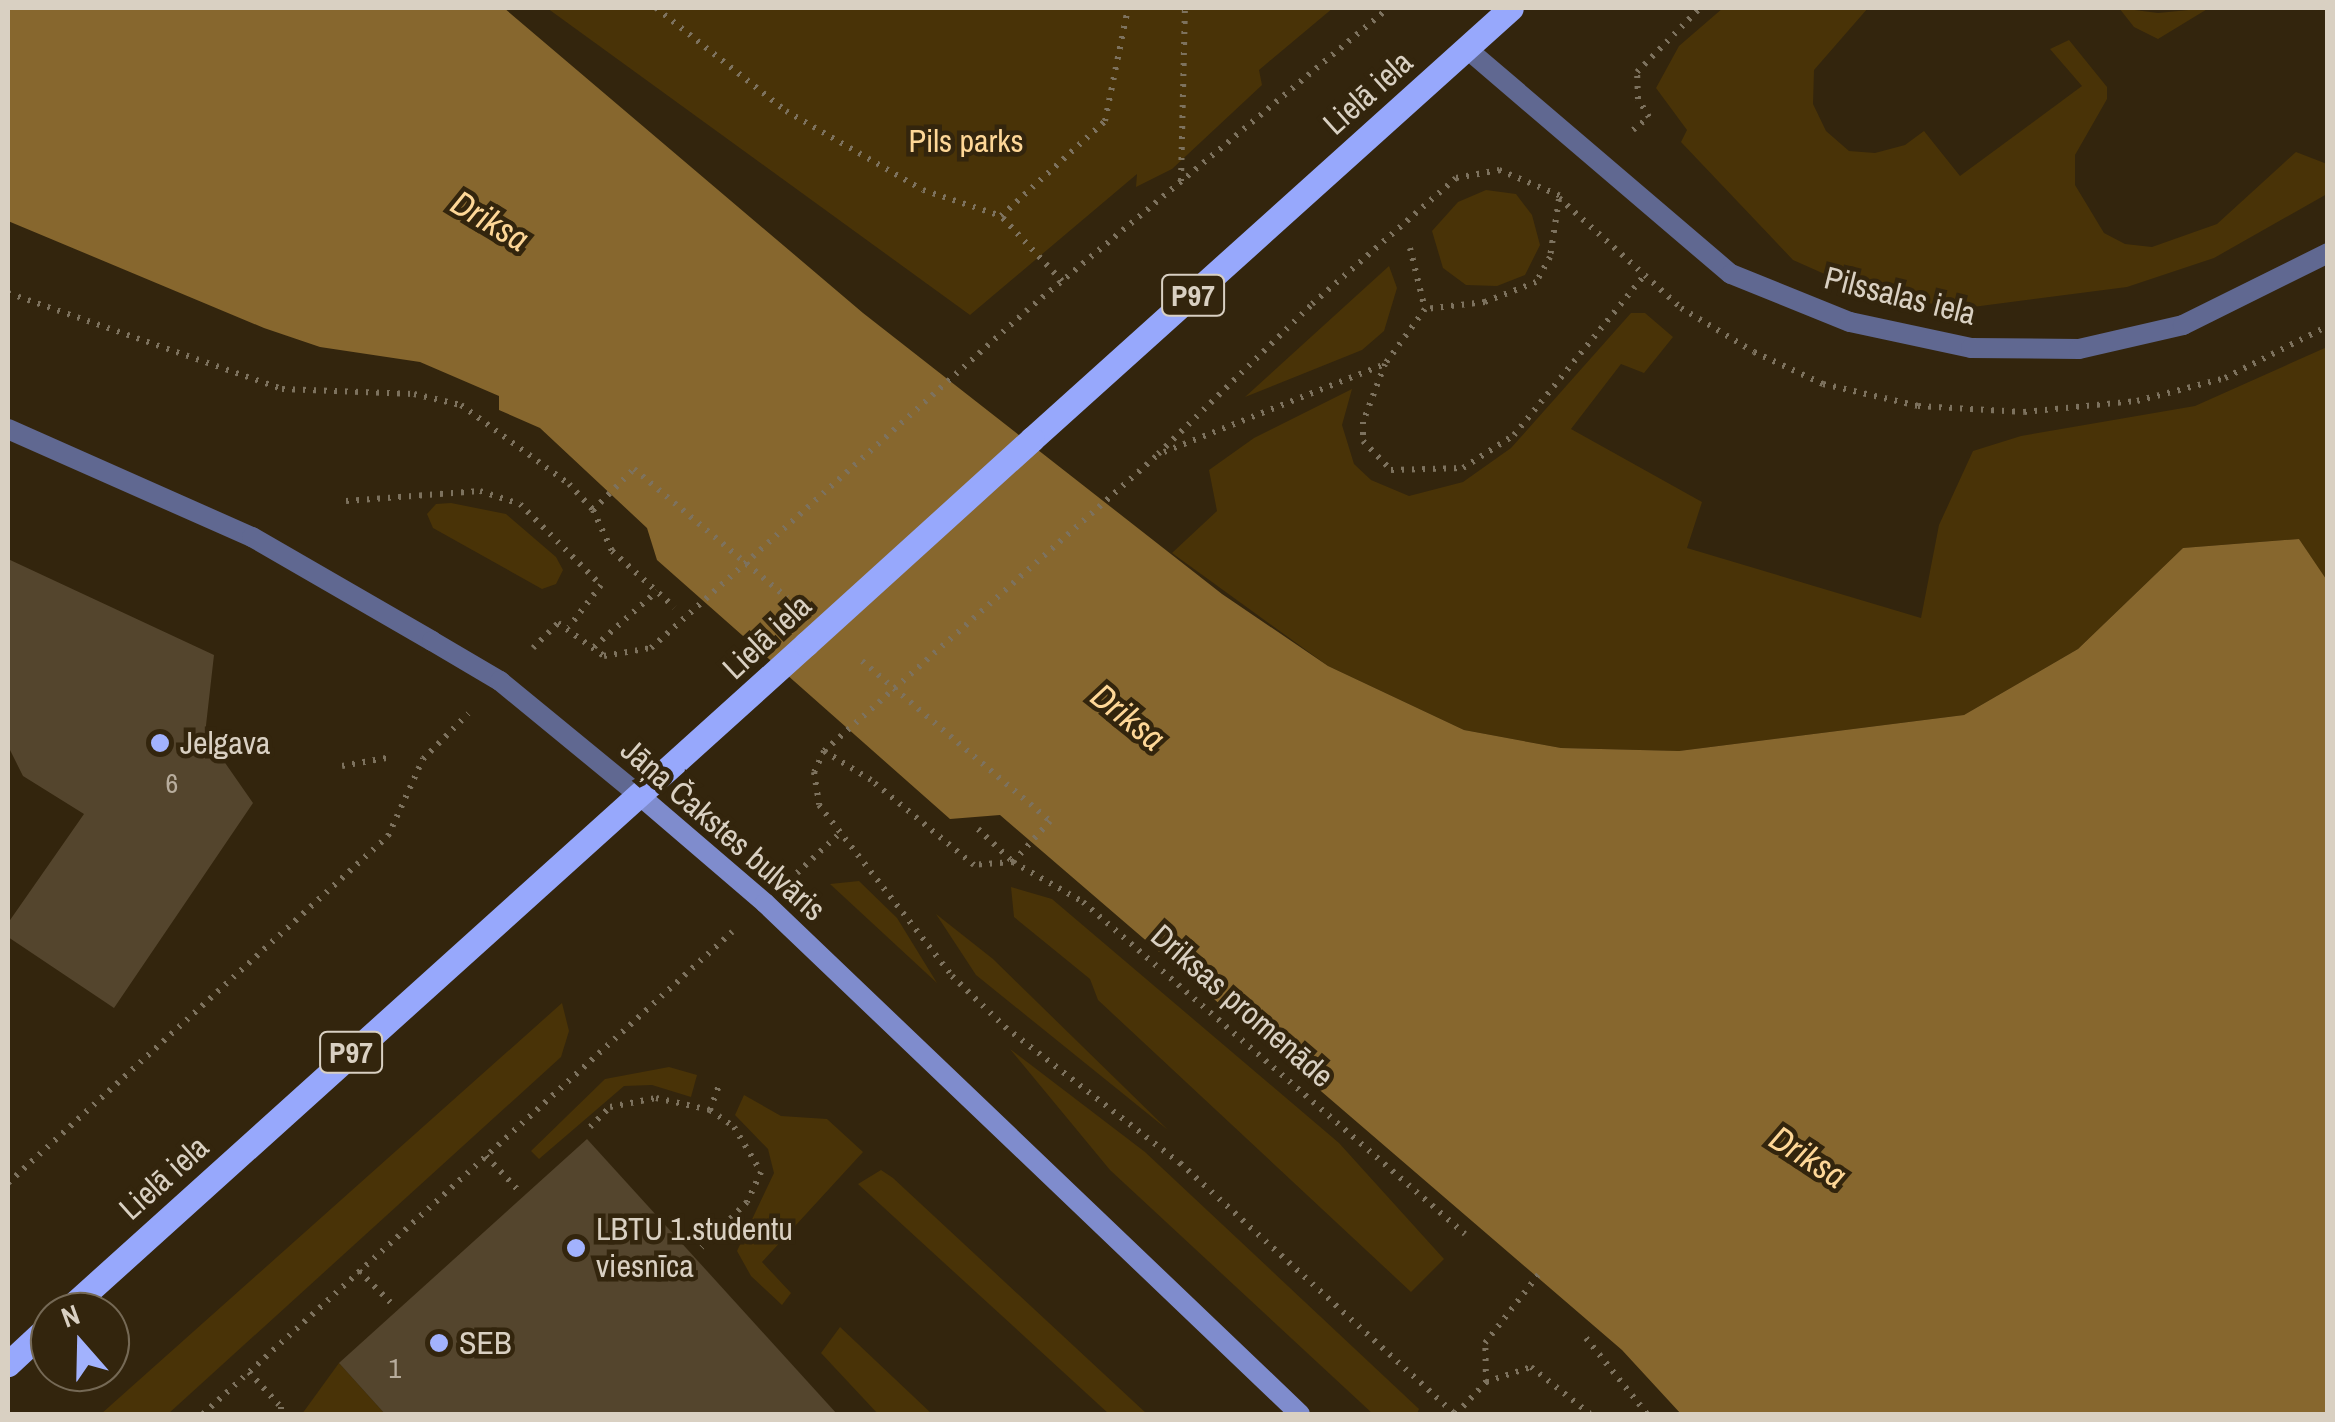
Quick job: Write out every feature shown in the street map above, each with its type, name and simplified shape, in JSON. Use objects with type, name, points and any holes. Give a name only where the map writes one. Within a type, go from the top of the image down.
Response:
[{"type":"main road","name":"Lielā iela","points":[[87,1292],[1512,8]]},
{"type":"main road","points":[[8,1364],[30,1344]]},
{"type":"street","name":"Pilssalas iela","points":[[1466,48],[1601,156],[1732,274],[1850,322],[1971,348],[2079,349],[2183,325],[2328,254]]},
{"type":"street","name":"Jāņa Čakstes bulvāris","points":[[8,429],[252,537],[500,681],[765,903],[1300,1414]]},
{"type":"path","points":[[656,8],[786,111],[922,190],[1001,216],[1062,281]]},
{"type":"path","points":[[1001,216],[1105,121],[1128,8]]},
{"type":"path","points":[[1180,183],[1185,8]]},
{"type":"path","points":[[651,648],[1026,311],[1388,8]]},
{"type":"path","points":[[1646,273],[1514,435],[1463,468],[1391,470],[1363,440],[1363,422],[1385,364],[1425,309],[1502,298],[1536,282],[1550,257],[1559,198],[1601,156],[1649,117],[1638,100],[1636,72],[1700,8]]},
{"type":"path","points":[[1559,198],[1499,170],[1456,178],[1312,304],[1158,454],[824,751],[814,772],[819,805],[952,976],[1005,1026],[1180,1163],[1455,1414],[1486,1382],[1531,1366],[1590,1414]]},
{"type":"path","points":[[1410,248],[1425,309]]},
{"type":"path","points":[[8,294],[282,388],[414,394],[461,405],[569,484],[593,510],[612,552],[674,607]]},
{"type":"path","points":[[1158,454],[1385,364]]},
{"type":"path","points":[[346,500],[480,492],[520,504],[601,585],[569,628]]},
{"type":"path","points":[[594,647],[657,591]]},
{"type":"path","points":[[824,751],[871,780],[974,865],[1013,862]]},
{"type":"path","points":[[342,766],[386,758]]},
{"type":"path","points":[[8,1183],[388,836],[423,759]]},
{"type":"path","name":"Driksas promenāde","points":[[978,829],[1013,862],[1084,902],[1465,1234]]},
{"type":"path","points":[[202,1414],[840,833]]},
{"type":"path","points":[[710,1110],[719,1085]]},
{"type":"path","points":[[590,1127],[630,1098],[710,1110],[752,1147],[761,1172],[747,1202],[702,1247]]},
{"type":"path","points":[[486,1156],[519,1191]]},
{"type":"path","points":[[360,1272],[393,1305]]},
{"type":"path","points":[[1486,1382],[1485,1343],[1540,1274]]},
{"type":"path","points":[[1586,1338],[1647,1414]]},
{"type":"path","points":[[249,1372],[282,1406],[280,1414]]},
{"type":"green space","name":"Pils parks","points":[[547,8],[1333,8],[1259,70],[1262,85],[1172,169],[1136,187],[1137,174],[970,315]]},
{"type":"green space","points":[[1723,8],[1868,8],[1814,70],[1813,104],[1826,131],[1849,151],[1875,153],[1905,145],[1924,131],[1960,176],[2082,86],[2050,49],[2069,40],[2107,87],[2107,99],[2075,155],[2075,185],[2104,233],[2125,244],[2152,247],[2217,224],[2296,152],[2327,164],[2327,194],[2214,258],[2127,287],[1965,308],[1874,296],[1793,260],[1681,142],[1687,130],[1656,88],[1679,46]]},
{"type":"green space","points":[[2119,8],[2158,13],[2209,8],[2158,39],[2134,27]]},
{"type":"green space","points":[[1486,190],[1516,194],[1532,215],[1540,245],[1525,275],[1497,286],[1466,285],[1443,268],[1432,231],[1458,202]]},
{"type":"green space","points":[[1389,266],[1397,288],[1384,331],[1362,350],[1245,397]]},
{"type":"green space","points":[[1631,313],[1645,313],[1673,337],[1644,373],[1621,364],[1571,429],[1702,502],[1687,548],[1921,618],[1939,525],[1973,451],[2021,436],[2195,406],[2327,347],[2327,582],[2299,539],[2183,548],[2078,649],[1964,715],[1679,751],[1561,748],[1464,730],[1328,666],[1172,553],[1217,511],[1209,470],[1254,438],[1352,389],[1342,425],[1354,464],[1371,480],[1409,496],[1463,482],[1511,448]]},
{"type":"green space","points":[[451,503],[506,514],[556,557],[563,570],[556,584],[542,589],[433,528],[427,514],[436,504]]},
{"type":"green space","points":[[859,881],[897,918],[937,983],[830,884]]},
{"type":"green space","points":[[1011,887],[1052,899],[1339,1143],[1444,1259],[1411,1292],[1098,1000],[1090,979],[1014,917]]},
{"type":"green space","points":[[936,914],[993,959],[1168,1130],[976,975]]},
{"type":"green space","points":[[562,1003],[569,1031],[561,1057],[168,1414],[101,1414]]},
{"type":"green space","points":[[1010,1049],[1145,1152],[1419,1409],[1417,1414],[1373,1414],[1110,1170]]},
{"type":"green space","points":[[669,1067],[697,1075],[691,1097],[652,1085],[624,1086],[539,1159],[531,1151],[605,1079]]},
{"type":"green space","points":[[744,1095],[781,1116],[827,1119],[863,1152],[762,1262],[791,1293],[782,1305],[751,1276],[737,1251],[774,1173],[768,1149],[735,1115]]},
{"type":"green space","points":[[881,1170],[1147,1414],[1109,1414],[858,1184]]},
{"type":"green space","points":[[840,1327],[932,1414],[878,1414],[821,1353]]},
{"type":"green space","points":[[339,1363],[385,1414],[302,1414]]},
{"type":"water","name":"Driksa","points":[[8,8],[504,8],[863,313],[1222,594],[1328,666],[1464,730],[1561,748],[1679,751],[1964,715],[2078,649],[2183,548],[2299,539],[2328,582],[2327,1414],[1681,1414],[1622,1350],[1000,815],[950,819],[657,560],[647,528],[540,428],[499,410],[499,396],[420,362],[320,347],[264,328],[8,221]]},
{"type":"building","points":[[8,559],[214,655],[205,734],[253,803],[114,1008],[8,937],[8,923],[84,814],[23,776],[8,746]]},
{"type":"building","name":"LBTU 1.studentu viesnīca","points":[[587,1139],[837,1414],[385,1414],[339,1363]]},
{"type":"place","name":"Jelgava","points":[[160,743]]},
{"type":"place","name":"LBTU 1.studentu viesnīca","points":[[576,1248]]},
{"type":"place","name":"SEB","points":[[439,1343]]}]
